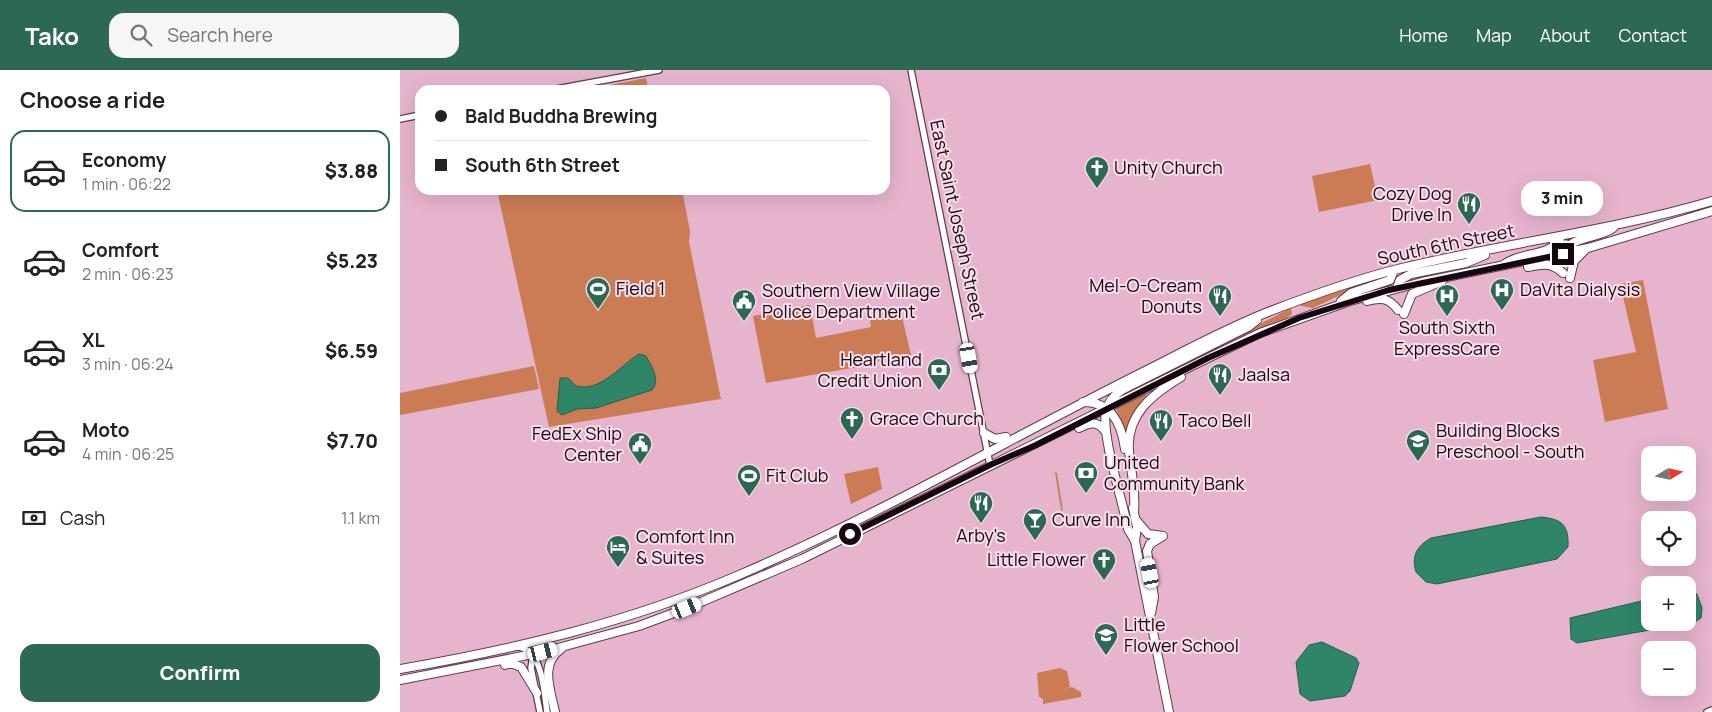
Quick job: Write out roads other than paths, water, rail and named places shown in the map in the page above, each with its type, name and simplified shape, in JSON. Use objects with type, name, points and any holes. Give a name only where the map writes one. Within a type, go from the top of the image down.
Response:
[{"type":"main road","name":"South 6th Street","points":[[1266,313],[1394,270],[1617,226],[1712,201]]},
{"type":"main road","name":"South 6th Street","points":[[1208,358],[1299,318],[1337,305],[1397,288],[1588,248],[1712,211]]},
{"type":"main road","points":[[1563,254],[1571,243],[1597,237],[1617,226]]},
{"type":"main road","points":[[1502,266],[1510,260],[1549,250],[1560,242]]},
{"type":"main road","points":[[1397,288],[1400,280],[1411,274],[1466,262],[1501,248]]},
{"type":"main road","points":[[1479,271],[1495,273],[1547,263],[1555,266],[1566,275],[1574,261],[1588,248]]},
{"type":"main road","points":[[1337,305],[1351,293],[1390,280],[1394,270]]},
{"type":"main road","points":[[1337,305],[1348,306],[1382,298],[1389,300],[1401,312],[1412,294],[1452,276]]},
{"type":"main road","points":[[402,669],[517,647],[590,628],[665,604],[790,552],[1081,402],[1266,313]]},
{"type":"main road","points":[[1169,712],[1135,541],[1128,529],[1106,433],[1106,409],[1113,397],[1122,390],[1248,328],[1266,313]]},
{"type":"main road","points":[[400,680],[533,655],[569,646],[639,626],[762,577],[1208,358]]},
{"type":"main road","points":[[1150,617],[1154,597],[1146,551],[1150,544],[1163,536],[1146,533],[1134,514],[1135,497],[1129,444],[1130,431],[1137,413],[1150,396],[1208,358]]},
{"type":"main road","points":[[1081,402],[1093,403],[1106,409],[1113,414],[1122,430],[1137,527],[1135,541]]},
{"type":"main road","points":[[984,433],[995,439],[1002,439],[1045,417],[1056,415]]},
{"type":"main road","points":[[1019,452],[1041,447],[1092,422],[1100,425],[1106,433]]},
{"type":"main road","points":[[533,655],[546,645],[637,619],[665,604]]},
{"type":"main road","points":[[554,712],[548,667],[557,652],[569,646]]},
{"type":"main road","points":[[419,677],[437,677],[511,663],[524,670],[537,693]]},
{"type":"street","points":[[578,85],[659,70]]},
{"type":"street","name":"East Saint Joseph Street","points":[[911,70],[990,465]]},
{"type":"street","points":[[400,119],[415,116]]},
{"type":"street","points":[[517,647],[528,649],[533,655],[538,666],[547,712]]},
{"type":"street","points":[[533,655],[531,668],[540,712]]},
{"type":"street","points":[[1707,712],[1712,710]]},
{"type":"place","name":"Unity Church","points":[[1097,189]]},
{"type":"place","name":"Cozy Dog Drive In","points":[[1469,225]]},
{"type":"place","name":"Field 1","points":[[598,310]]},
{"type":"place","name":"DaVita Dialysis","points":[[1502,311]]},
{"type":"place","name":"Mel-O-Cream Donuts","points":[[1220,317]]},
{"type":"place","name":"South Sixth ExpressCare","points":[[1447,317]]},
{"type":"place","name":"Southern View Village Police Department","points":[[744,322]]},
{"type":"place","name":"Heartland Credit Union","points":[[939,391]]},
{"type":"place","name":"Jaalsa","points":[[1220,396]]},
{"type":"place","name":"Grace Church","points":[[852,440]]},
{"type":"place","name":"Taco Bell","points":[[1161,442]]},
{"type":"place","name":"Building Blocks Preschool - South","points":[[1418,462]]},
{"type":"place","name":"FedEx Ship Center","points":[[640,465]]},
{"type":"place","name":"United Community Bank","points":[[1086,494]]},
{"type":"place","name":"Fit Club","points":[[749,497]]},
{"type":"place","name":"Arby's","points":[[981,524]]},
{"type":"place","name":"Curve Inn","points":[[1035,541]]},
{"type":"place","name":"Comfort Inn & Suites","points":[[618,568]]},
{"type":"place","name":"Little Flower","points":[[1104,581]]},
{"type":"place","name":"Little Flower School","points":[[1106,656]]}]
